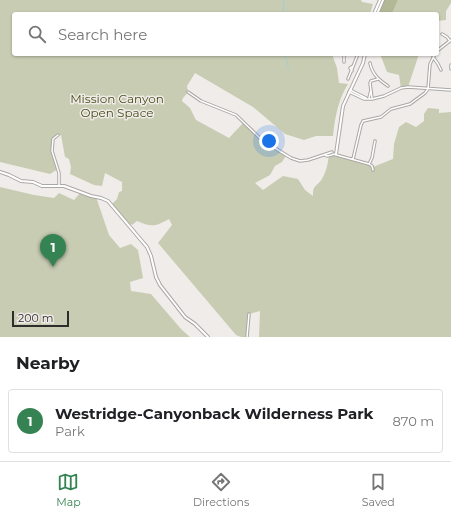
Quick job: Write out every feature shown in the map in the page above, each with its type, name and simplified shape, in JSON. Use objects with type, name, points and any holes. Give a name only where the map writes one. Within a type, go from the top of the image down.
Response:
[{"type":"street","points":[[375,12],[380,0]]},
{"type":"street","points":[[378,12],[383,0]]},
{"type":"street","points":[[439,49],[450,40],[442,34]]},
{"type":"street","points":[[344,56],[344,62]]},
{"type":"street","points":[[348,80],[357,56]]},
{"type":"street","points":[[336,154],[342,110],[349,91],[363,63],[365,56]]},
{"type":"street","points":[[433,57],[441,70]]},
{"type":"street","points":[[353,159],[363,121],[381,117],[395,107],[410,104],[425,93],[428,89],[430,64],[433,57]]},
{"type":"street","points":[[370,63],[372,70],[378,79],[388,86]]},
{"type":"street","points":[[372,99],[370,82],[378,79]]},
{"type":"street","points":[[349,91],[364,99],[372,99],[413,86],[428,89],[451,90]]},
{"type":"street","points":[[367,99],[371,90]]},
{"type":"street","points":[[188,92],[201,100],[238,117],[262,140],[286,156],[300,161],[332,153],[369,164],[372,166],[373,170]]},
{"type":"street","points":[[58,135],[53,139],[52,151],[59,172],[58,185]]},
{"type":"street","points":[[369,164],[372,158],[375,141]]},
{"type":"street","points":[[325,155],[331,156],[332,153]]},
{"type":"street","points":[[0,172],[19,180],[33,182],[42,186],[58,185],[69,187],[91,196],[106,199],[112,204],[147,247],[151,256],[156,278],[160,285],[184,317],[195,324],[208,337]]},
{"type":"street","points":[[247,337],[249,314]]},
{"type":"green space","name":"Mission Canyon Open Space","points":[[0,0],[361,0],[362,2],[373,4],[371,12],[12,12],[12,56],[333,56],[337,68],[339,83],[348,84],[338,109],[333,136],[316,136],[304,140],[285,134],[253,107],[195,73],[187,86],[188,92],[182,101],[190,108],[196,120],[229,138],[244,122],[263,139],[287,154],[282,162],[275,166],[270,175],[255,183],[263,190],[283,176],[298,179],[305,190],[313,196],[315,187],[325,172],[329,154],[338,154],[369,164],[373,167],[393,159],[394,144],[399,127],[406,122],[416,127],[424,121],[424,114],[428,108],[439,109],[439,113],[451,112],[451,337],[259,337],[260,311],[249,314],[247,337],[241,337],[236,335],[158,243],[172,225],[169,219],[156,225],[137,221],[132,225],[129,225],[112,204],[117,199],[119,192],[122,191],[122,182],[105,173],[102,186],[94,185],[70,174],[71,167],[69,159],[65,157],[61,135],[53,139],[52,152],[58,169],[50,174],[0,162]]},
{"type":"green space","points":[[383,0],[398,0],[393,12],[378,12]]},
{"type":"green space","points":[[398,0],[451,0],[451,3],[446,11],[446,20],[439,21],[439,12],[393,12]]},
{"type":"green space","points":[[381,56],[418,56],[408,87],[401,88],[399,75],[387,72]]},
{"type":"green space","points":[[0,187],[54,198],[59,193],[74,200],[81,192],[96,197],[109,235],[120,248],[131,244],[138,250],[143,278],[130,282],[131,291],[151,294],[181,329],[190,337],[0,337]]},
{"type":"waterway","points":[[283,12],[284,0]]},
{"type":"waterway","points":[[285,56],[288,68]]},
{"type":"place","name":"Westridge-Canyonback Wilderness Park","points":[[53,267]]}]
